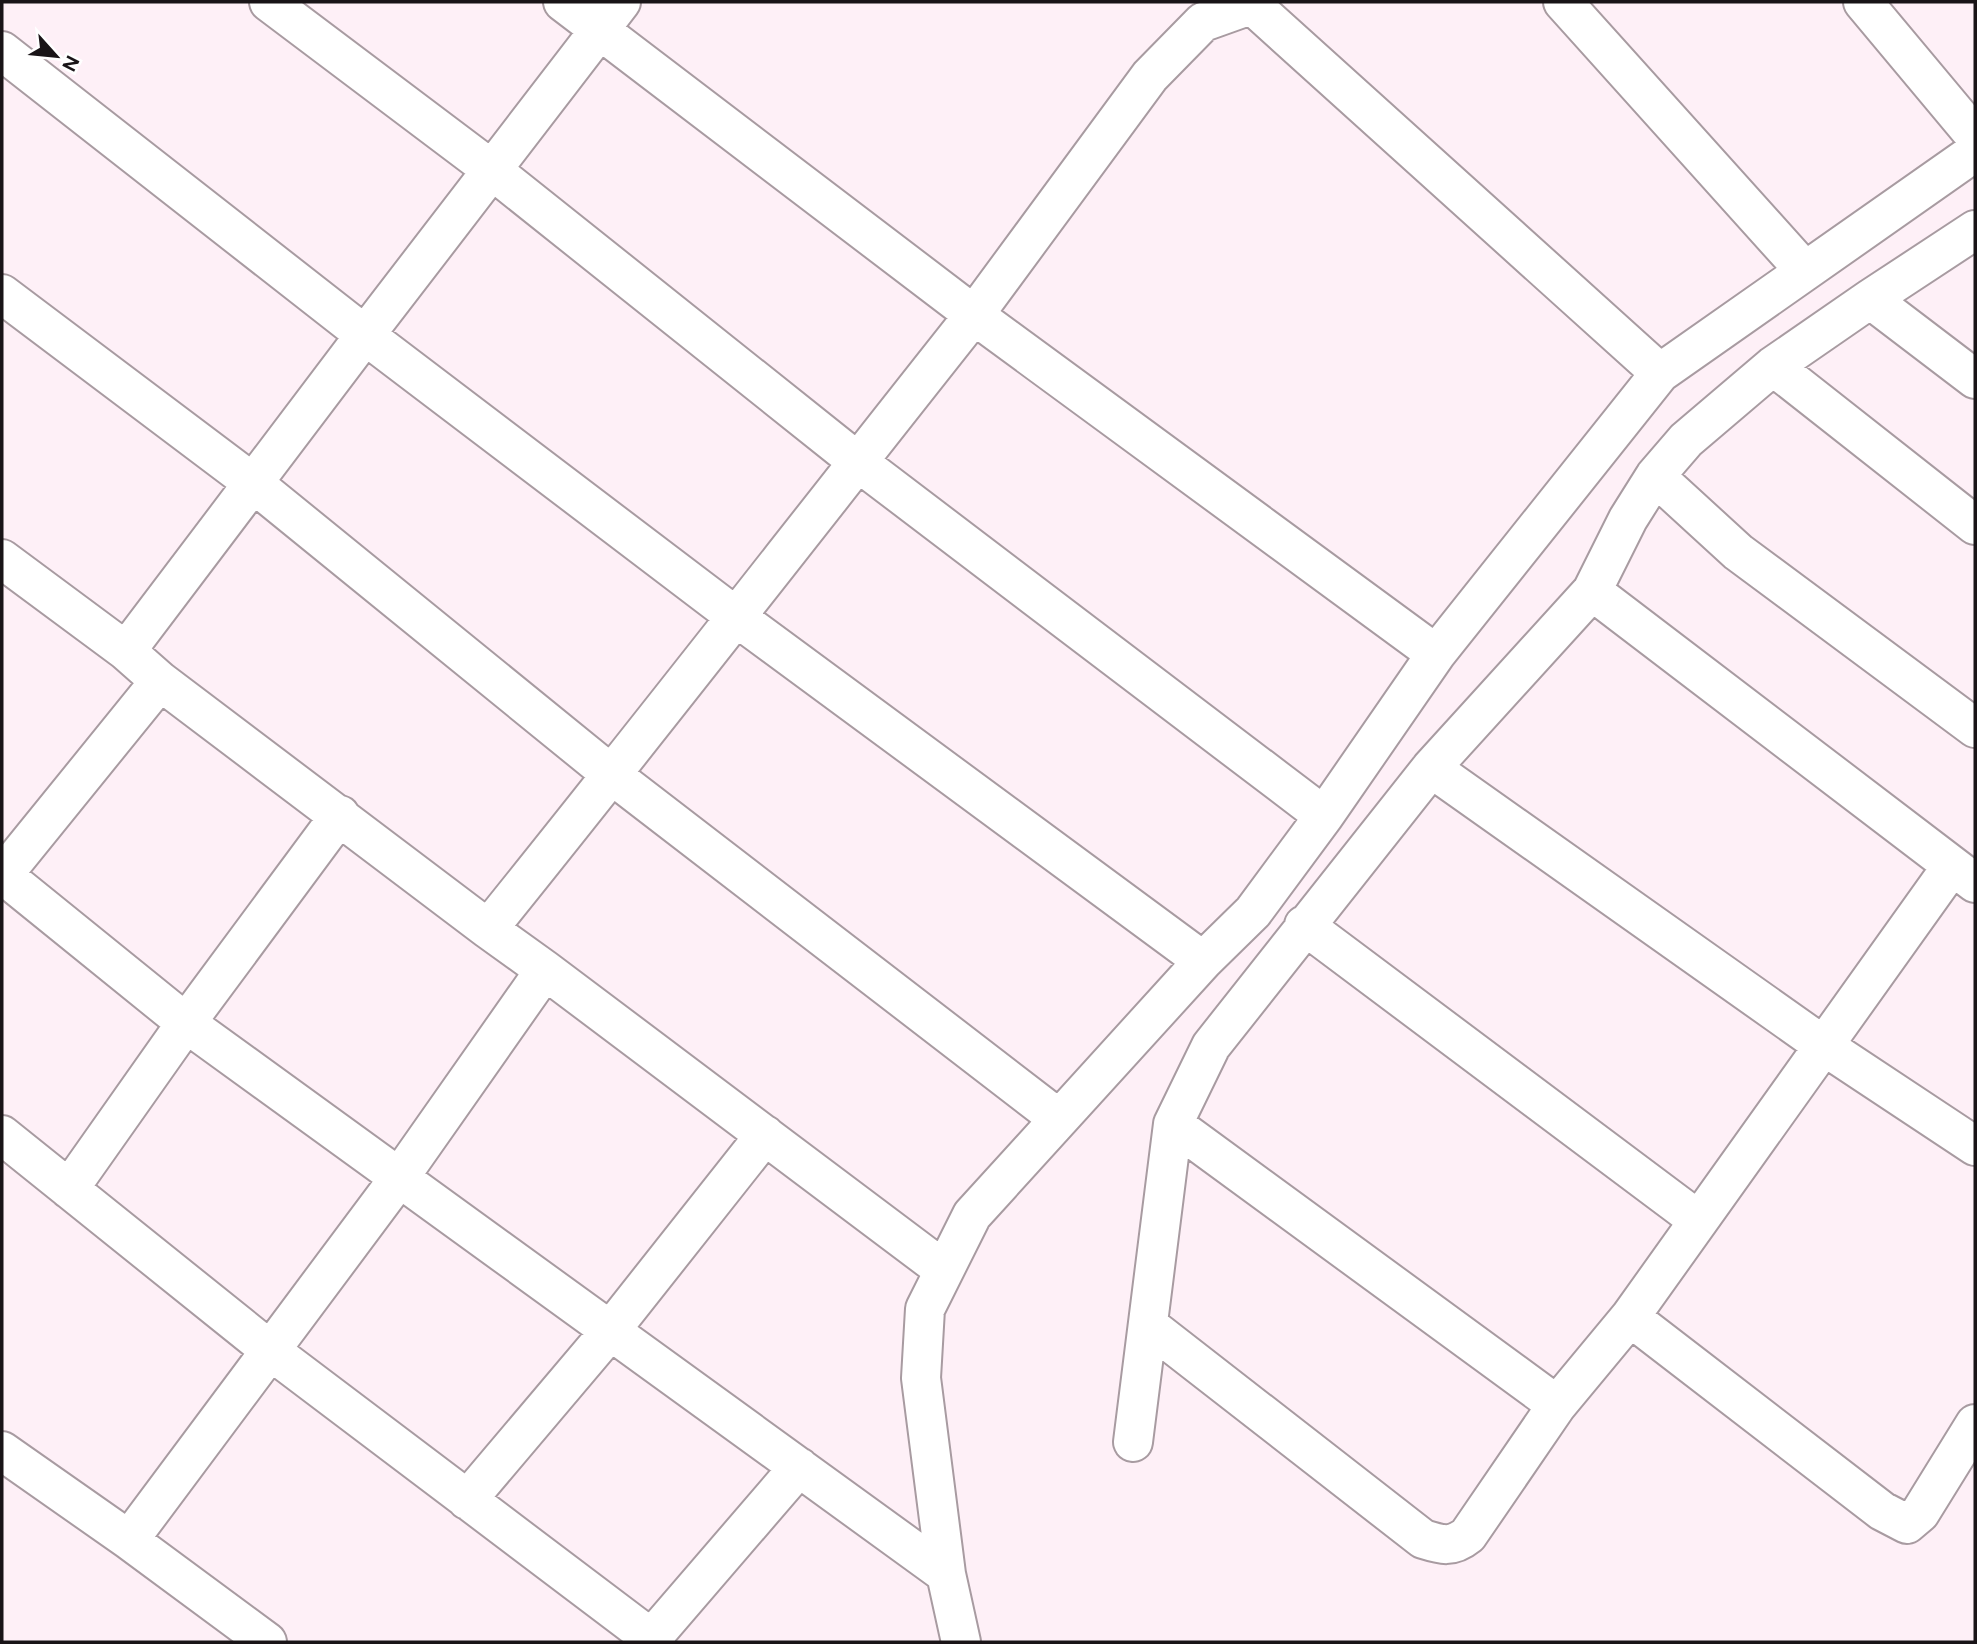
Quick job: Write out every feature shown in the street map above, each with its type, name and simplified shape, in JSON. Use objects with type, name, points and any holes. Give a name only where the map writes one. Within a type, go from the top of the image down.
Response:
[{"type":"street","points":[[269,2],[492,170],[858,461],[1324,816]]},
{"type":"street","points":[[563,2],[610,16],[974,315],[1436,654]]},
{"type":"street","points":[[1563,2],[1805,271]]},
{"type":"street","points":[[1863,2],[1975,136]]},
{"type":"street","points":[[488,929],[974,315],[1150,76],[1203,22],[1255,3],[1660,373]]},
{"type":"street","points":[[126,651],[610,16]]},
{"type":"street","points":[[2,51],[365,335],[735,616],[1203,961]]},
{"type":"street","points":[[961,1642],[946,1574],[921,1378],[925,1309],[972,1214],[1203,961],[1253,912],[1324,816],[1436,654],[1660,373],[1975,152]]},
{"type":"street","points":[[1133,1442],[1173,1125],[1211,1045],[1431,768],[1592,591],[1628,519],[1655,476],[1686,440],[1773,366],[1975,230]]},
{"type":"street","points":[[2,294],[253,484],[612,775],[1059,1119]]},
{"type":"street","points":[[1870,299],[1975,379]]},
{"type":"street","points":[[1773,366],[1975,525]]},
{"type":"street","points":[[1655,476],[1738,552],[1975,728]]},
{"type":"street","points":[[2,559],[488,929],[944,1270]]},
{"type":"street","points":[[1148,1325],[1423,1539],[1443,1546],[1457,1544],[1468,1535],[1557,1405],[1630,1317],[1824,1046],[1964,875],[1592,591]]},
{"type":"street","points":[[160,681],[2,875],[186,1023],[946,1574]]},
{"type":"street","points":[[1431,768],[1824,1046],[1975,1146]]},
{"type":"street","points":[[69,1189],[186,1023],[340,815]]},
{"type":"street","points":[[1304,925],[1698,1220]]},
{"type":"street","points":[[129,1540],[399,1178],[545,970]]},
{"type":"street","points":[[1173,1125],[1557,1405]]},
{"type":"street","points":[[2,1135],[271,1351],[653,1640],[799,1467]]},
{"type":"street","points":[[467,1500],[610,1331],[765,1135]]},
{"type":"street","points":[[1630,1317],[1882,1511],[1907,1524],[1920,1513],[1975,1424]]},
{"type":"street","points":[[2,1451],[267,1642]]}]
